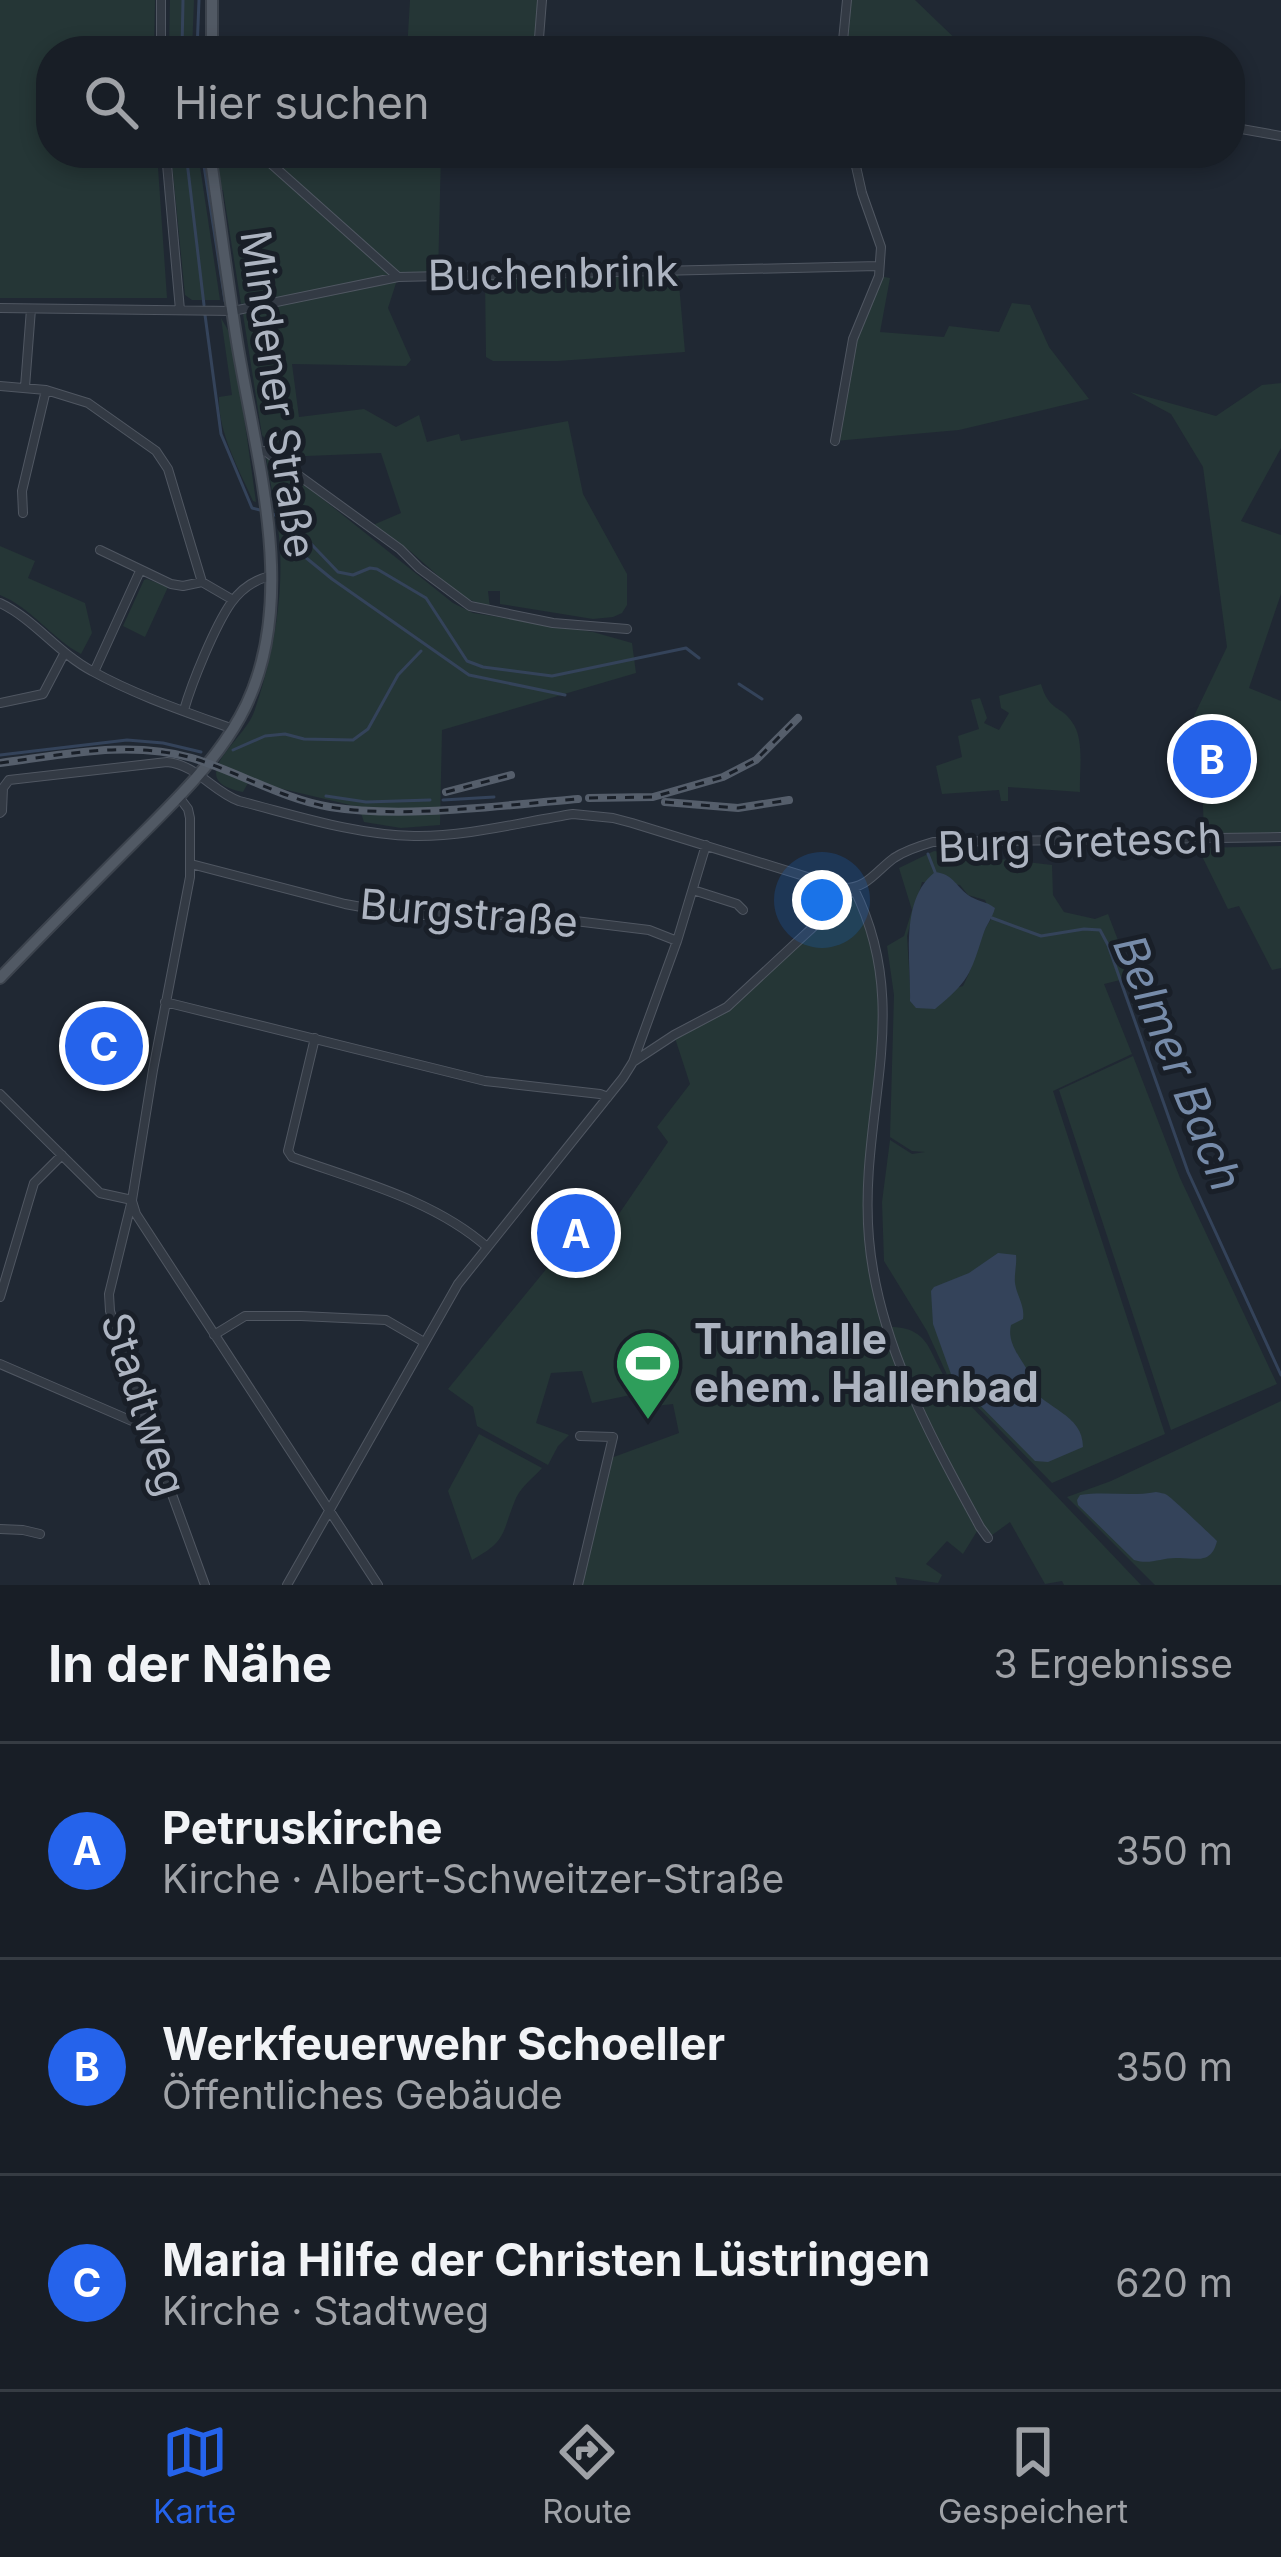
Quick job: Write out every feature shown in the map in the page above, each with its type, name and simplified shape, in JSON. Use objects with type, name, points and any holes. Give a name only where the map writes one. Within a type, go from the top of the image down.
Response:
[{"type":"main road","points":[[212,0],[212,36]]},
{"type":"main road","name":"Mindener Straße","points":[[0,978],[198,774],[233,730],[253,689],[263,653],[272,576],[268,532],[212,168]]},
{"type":"street","points":[[161,0],[161,36]]},
{"type":"street","points":[[539,36],[542,0]]},
{"type":"street","points":[[843,36],[847,0]]},
{"type":"street","points":[[1245,130],[1281,136]]},
{"type":"street","points":[[167,168],[180,310]]},
{"type":"street","points":[[277,168],[398,277]]},
{"type":"street","points":[[835,442],[853,339],[878,276],[881,247],[856,168]]},
{"type":"street","name":"Buchenbrink","points":[[0,308],[233,310],[398,277],[878,266]]},
{"type":"street","points":[[25,387],[31,309]]},
{"type":"street","points":[[0,386],[46,390],[88,403],[156,451],[168,469],[202,583]]},
{"type":"street","points":[[23,513],[22,491],[46,390]]},
{"type":"street","points":[[256,451],[265,451],[328,494],[470,606],[553,623],[627,629]]},
{"type":"street","points":[[100,550],[171,584],[202,583],[233,600]]},
{"type":"street","points":[[94,672],[140,571]]},
{"type":"street","points":[[184,710],[233,600],[255,580],[272,576]]},
{"type":"street","points":[[0,603],[94,672],[233,730]]},
{"type":"street","points":[[0,703],[44,694],[64,654]]},
{"type":"street","points":[[0,813],[3,788],[9,780],[166,762],[188,766],[238,801],[368,832],[419,837],[583,814],[613,818],[854,889],[878,952],[884,1009],[867,1198],[876,1288],[923,1421],[988,1538]]},
{"type":"street","name":"Stadtweg","points":[[179,796],[188,809],[191,864],[110,1311],[205,1585]]},
{"type":"street","name":"Burg Gretesch","points":[[633,1062],[727,1007],[854,889],[912,848],[933,842],[1281,838]]},
{"type":"street","points":[[287,1585],[458,1284],[633,1062],[706,845]]},
{"type":"street","name":"Burgstraße","points":[[191,864],[406,915],[526,915],[649,930],[676,941]]},
{"type":"street","points":[[693,890],[743,910]]},
{"type":"street","points":[[165,1002],[484,1081],[608,1097]]},
{"type":"street","points":[[315,1038],[288,1151],[292,1157],[419,1205],[464,1227],[487,1247]]},
{"type":"street","points":[[0,1094],[100,1193],[131,1200],[378,1585]]},
{"type":"street","points":[[0,1297],[34,1183],[62,1155]]},
{"type":"street","points":[[214,1335],[245,1316],[301,1316],[386,1320],[424,1342]]},
{"type":"street","points":[[0,1364],[146,1423]]},
{"type":"street","points":[[578,1585],[613,1437],[580,1436]]},
{"type":"street","points":[[0,1529],[40,1534]]},
{"type":"shaded area","points":[[0,0],[155,0],[154,36],[36,36],[36,168],[158,168],[167,298],[0,298]]},
{"type":"shaded area","points":[[170,0],[194,0],[193,36],[169,36]]},
{"type":"shaded area","points":[[410,0],[542,0],[539,36],[408,36]]},
{"type":"shaded area","points":[[847,0],[915,0],[952,36],[843,36]]},
{"type":"shaded area","points":[[172,168],[200,168],[220,300],[192,300],[185,295]]},
{"type":"shaded area","points":[[212,168],[441,168],[438,276],[398,277],[241,304],[223,190],[215,190]]},
{"type":"shaded area","points":[[678,273],[685,352],[558,361],[493,361],[486,357],[485,276]]},
{"type":"shaded area","points":[[879,276],[890,278],[880,332],[944,337],[949,326],[999,332],[1012,303],[1030,305],[1049,347],[1089,399],[959,430],[835,441],[853,339]]},
{"type":"shaded area","points":[[397,280],[388,308],[411,360],[406,366],[292,364],[299,417],[364,409],[396,427],[419,415],[427,442],[459,434],[461,441],[568,421],[583,494],[627,574],[627,605],[622,613],[593,619],[500,604],[500,591],[488,591],[490,608],[461,596],[373,525],[401,513],[381,453],[282,457],[262,435],[243,314]]},
{"type":"shaded area","points":[[221,318],[228,330],[240,388],[256,502],[222,424],[219,397],[232,395]]},
{"type":"shaded area","points":[[1281,383],[1281,448],[1241,521],[1281,535],[1281,594],[1249,688],[1281,701],[1281,833],[1204,834],[1202,781],[1231,778],[1226,733],[1194,734],[1194,716],[1227,647],[1203,467],[1171,414],[1130,392],[1216,416],[1262,385]]},
{"type":"shaded area","points":[[266,457],[453,603],[473,613],[632,643],[636,673],[442,730],[440,825],[401,828],[364,822],[359,807],[249,781],[243,792],[225,786],[217,779],[217,769],[254,712],[278,610],[280,548]]},
{"type":"shaded area","points":[[0,546],[35,561],[28,578],[85,603],[92,633],[81,654],[0,595]]},
{"type":"shaded area","points":[[147,579],[168,587],[145,637],[123,626]]},
{"type":"shaded area","points":[[1041,684],[1051,704],[1076,729],[1080,792],[1008,787],[1008,801],[1001,801],[999,790],[942,794],[936,766],[962,757],[958,736],[979,729],[971,700],[980,698],[987,718],[984,723],[999,730],[1009,713],[1001,708],[999,696]]},
{"type":"shaded area","points":[[1281,846],[1281,968],[1272,970],[1239,906],[1228,909],[1198,848]]},
{"type":"shaded area","points":[[934,851],[1052,865],[1053,895],[1064,912],[1095,919],[1108,914],[1132,977],[1104,984],[1132,1054],[1053,1091],[1165,1434],[1052,1483],[948,1377],[927,1331],[884,1261],[882,1202],[890,1140],[912,1154],[925,1152],[912,1151],[890,1137],[894,995],[887,946],[904,936],[912,910],[899,868]],"holes":[[[922,882],[960,885],[968,895],[985,900],[992,918],[967,978],[963,986],[911,1001],[907,936]]]},
{"type":"shaded area","points":[[854,889],[866,914],[884,995],[871,1145],[869,1241],[887,1327],[921,1337],[950,1384],[1141,1585],[1045,1584],[1010,1522],[988,1538],[979,1528],[963,1554],[947,1541],[926,1564],[942,1575],[938,1583],[895,1577],[897,1585],[582,1585],[611,1458],[679,1433],[673,1404],[655,1406],[645,1392],[592,1403],[582,1371],[551,1373],[536,1423],[569,1435],[548,1465],[477,1426],[473,1407],[448,1389],[552,1262],[578,1274],[668,1142],[657,1127],[690,1084],[674,1035],[727,1007]]},
{"type":"shaded area","points":[[1133,1056],[1180,1178],[1277,1384],[1171,1430],[1059,1090]]},
{"type":"shaded area","points":[[1281,1401],[1281,1585],[1155,1585],[1067,1497],[1111,1481]]},
{"type":"shaded area","points":[[479,1434],[542,1468],[518,1494],[498,1541],[472,1560],[448,1491]]},
{"type":"water","points":[[935,872],[995,908],[962,984],[935,1009],[916,1008],[910,1001],[912,914],[916,898]]},
{"type":"water","points":[[998,1253],[1016,1255],[1015,1283],[1023,1319],[1011,1325],[1010,1332],[1032,1379],[1029,1385],[1070,1419],[1081,1436],[1083,1447],[1048,1462],[1035,1461],[952,1377],[933,1324],[934,1287],[969,1273]]},
{"type":"water","points":[[1156,1492],[1170,1497],[1217,1541],[1211,1554],[1134,1560],[1077,1500],[1080,1495]]},
{"type":"waterway","name":"Belmer Bach","points":[[182,36],[183,0]]},
{"type":"waterway","points":[[198,36],[199,0]]},
{"type":"waterway","name":"Belmer Bach","points":[[188,168],[204,305]]},
{"type":"waterway","points":[[204,168],[225,301]]},
{"type":"waterway","name":"Belmer Bach","points":[[205,315],[221,434],[252,508],[264,511]]},
{"type":"waterway","name":"Belmer Bach","points":[[273,514],[293,525],[338,572],[353,575],[377,569],[426,598],[467,661],[483,667],[552,676],[686,648],[699,658]]},
{"type":"waterway","points":[[283,539],[469,675],[565,695]]},
{"type":"waterway","points":[[233,750],[265,736],[285,734],[353,740],[368,729],[398,675],[421,651]]},
{"type":"waterway","name":"Belmer Bach","points":[[739,684],[762,699]]},
{"type":"waterway","points":[[0,755],[127,740],[201,752]]},
{"type":"waterway","points":[[326,796],[366,802],[430,800]]},
{"type":"waterway","points":[[443,800],[494,797]]},
{"type":"waterway","name":"Belmer Bach","points":[[928,854],[935,872]]},
{"type":"waterway","name":"Belmer Bach","points":[[992,918],[1041,936],[1100,930],[1188,1172],[1281,1375]]},
{"type":"railway","points":[[589,798],[653,797],[723,777],[756,760],[798,718]]},
{"type":"railway","points":[[0,763],[96,751],[168,753],[295,798],[330,807],[389,812],[578,799]]},
{"type":"railway","points":[[446,792],[511,775]]},
{"type":"railway","points":[[665,802],[738,808],[789,800]]},
{"type":"place","name":"Werkfeuerwehr Schoeller","points":[[1212,759]]},
{"type":"place","name":"Maria Hilfe der Christen Lüstringen","points":[[104,1046]]},
{"type":"place","name":"Petruskirche","points":[[576,1233]]},
{"type":"place","name":"Turnhalle ehem. Hallenbad","points":[[648,1422]]}]
